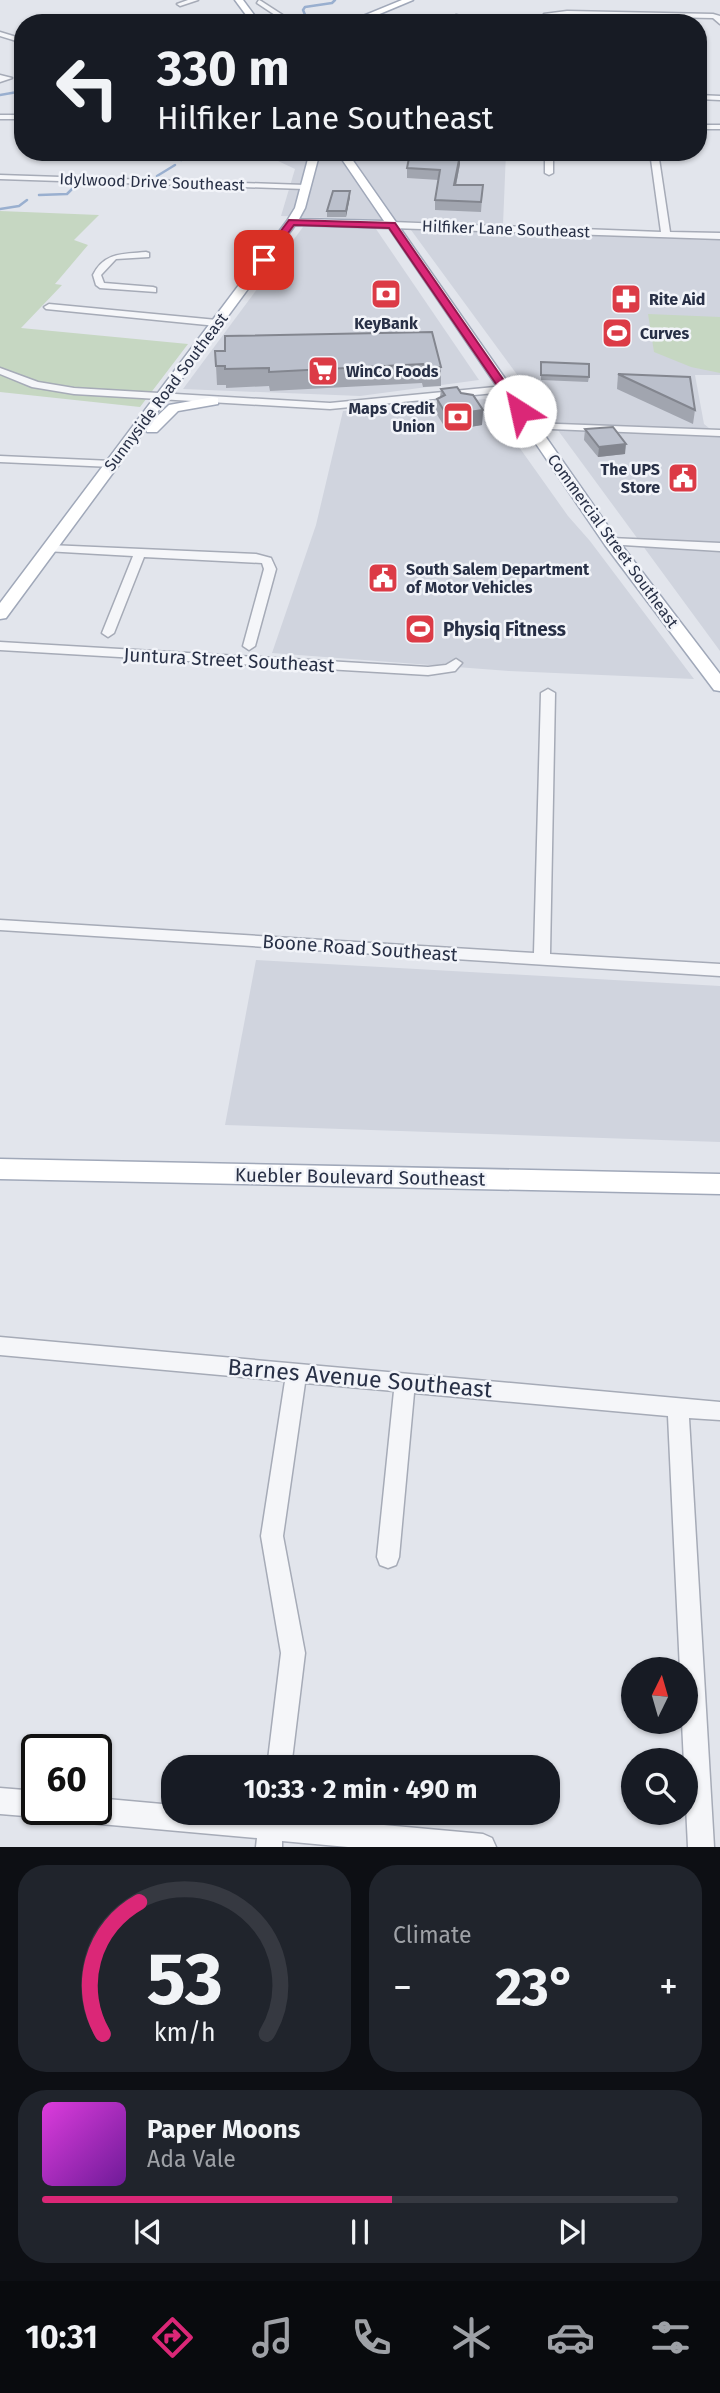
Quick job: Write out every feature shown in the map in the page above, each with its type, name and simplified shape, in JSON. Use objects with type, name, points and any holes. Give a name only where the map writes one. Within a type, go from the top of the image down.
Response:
[{"type":"main road","points":[[373,14],[409,0]]},
{"type":"main road","name":"Sunnyside Road Southeast","points":[[0,614],[292,222],[300,208],[311,161]]},
{"type":"main road","name":"Commercial Street Southeast","points":[[348,161],[611,542],[720,686]]},
{"type":"main road","name":"Hilfiker Lane Southeast","points":[[292,222],[392,225]]},
{"type":"main road","points":[[112,464],[137,450],[169,411],[213,401]]},
{"type":"main road","name":"Kuebler Boulevard Southeast","points":[[0,1169],[720,1184]]},
{"type":"street","points":[[180,4],[195,0]]},
{"type":"street","points":[[240,1],[268,0]]},
{"type":"street","points":[[554,14],[628,14],[626,0]]},
{"type":"street","points":[[259,2],[278,14]]},
{"type":"street","points":[[0,79],[12,79]]},
{"type":"street","points":[[549,161],[549,173]]},
{"type":"street","points":[[655,161],[666,234]]},
{"type":"street","name":"Idylwood Drive Southeast","points":[[0,177],[305,187]]},
{"type":"street","name":"Hilfiker Lane Southeast","points":[[392,225],[720,236]]},
{"type":"street","points":[[146,255],[114,257],[100,269],[98,282],[100,285],[153,290]]},
{"type":"street","points":[[48,307],[217,323]]},
{"type":"street","points":[[0,371],[54,389],[213,401],[341,406],[505,389]]},
{"type":"street","points":[[531,426],[720,433]]},
{"type":"street","points":[[0,459],[112,464]]},
{"type":"street","points":[[611,542],[720,548]]},
{"type":"street","points":[[49,548],[256,558],[267,561],[270,569],[249,646]]},
{"type":"street","points":[[108,634],[140,553]]},
{"type":"street","name":"Juntura Street Southeast","points":[[0,646],[428,671],[450,668],[456,663]]},
{"type":"street","points":[[542,960],[548,693]]},
{"type":"street","name":"Boone Road Southeast","points":[[0,925],[720,970]]},
{"type":"street","name":"Barnes Avenue Southeast","points":[[0,1346],[720,1411]]},
{"type":"street","points":[[281,1755],[293,1653],[272,1536],[296,1373]]},
{"type":"street","points":[[388,1557],[405,1382]]},
{"type":"street","points":[[677,1407],[701,1847]]},
{"type":"street","points":[[0,1801],[21,1803]]},
{"type":"street","points":[[112,1812],[483,1847]]},
{"type":"shaded area","points":[[278,161],[506,161],[503,225],[281,216],[295,169]]},
{"type":"shaded area","points":[[303,227],[376,229],[479,380],[360,396],[183,389]]},
{"type":"shaded area","points":[[411,230],[720,240],[720,375],[695,375],[704,424],[720,437],[720,651]]},
{"type":"shaded area","points":[[485,399],[568,516],[590,541],[694,679],[509,671],[272,653],[316,525],[343,411]]},
{"type":"shaded area","points":[[256,960],[720,986],[720,1142],[225,1125]]},
{"type":"green space","points":[[0,211],[99,215],[74,240],[88,245],[55,284],[62,285],[21,328],[188,344],[140,407],[0,392]]},
{"type":"green space","points":[[648,314],[720,317],[720,373],[691,367],[654,352]]},
{"type":"building","points":[[408,161],[459,161],[454,185],[483,185],[481,202],[435,200],[440,170],[407,168]]},
{"type":"building","points":[[333,191],[350,191],[346,211],[327,211]]},
{"type":"building","points":[[432,332],[441,367],[424,368],[423,364],[269,372],[269,368],[225,369],[225,366],[216,366],[215,351],[225,351],[225,336]]},
{"type":"building","points":[[541,362],[589,364],[589,377],[541,375]]},
{"type":"building","points":[[618,374],[690,377],[695,410]]},
{"type":"building","points":[[457,387],[461,393],[473,395],[483,410],[469,412],[471,414],[446,414],[437,399],[445,395],[441,389]]},
{"type":"building","points":[[613,427],[626,444],[599,447],[585,429]]},
{"type":"waterway","points":[[305,14],[305,7],[332,3],[335,0]]},
{"type":"waterway","points":[[0,95],[14,93]]},
{"type":"waterway","points":[[157,176],[175,165]]},
{"type":"waterway","points":[[39,195],[67,194],[76,185]]},
{"type":"waterway","points":[[0,209],[19,206],[27,200]]},
{"type":"place","name":"KeyBank","points":[[386,294]]},
{"type":"place","name":"Rite Aid","points":[[626,299]]},
{"type":"place","name":"Curves","points":[[617,333]]},
{"type":"place","name":"WinCo Foods","points":[[323,371]]},
{"type":"place","name":"Maps Credit Union","points":[[458,417]]},
{"type":"place","name":"The UPS Store","points":[[683,478]]},
{"type":"place","name":"South Salem Department of Motor Vehicles","points":[[383,578]]},
{"type":"place","name":"Physiq Fitness","points":[[420,629]]},
{"type":"route","points":[[264,260],[292,222],[392,225],[520,411]]}]
